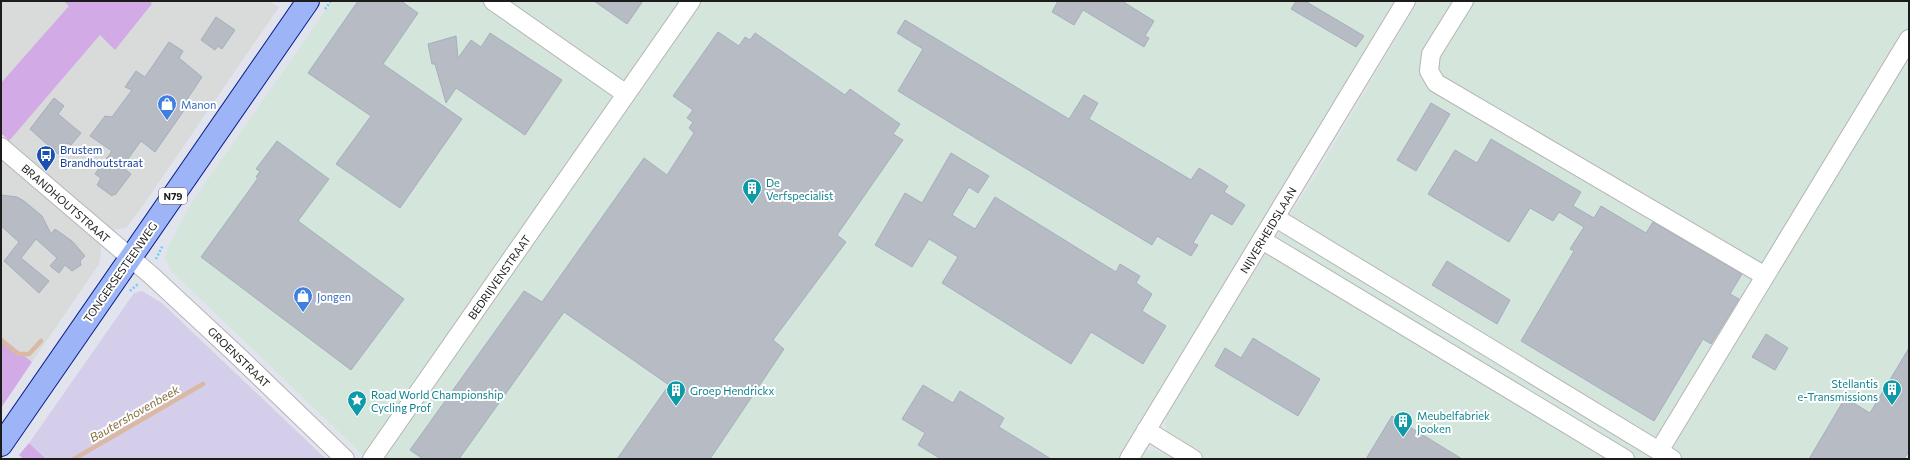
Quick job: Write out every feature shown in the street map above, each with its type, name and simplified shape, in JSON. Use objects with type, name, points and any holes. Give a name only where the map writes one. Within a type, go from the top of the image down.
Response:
[{"type":"main road","name":"TONGERSESTEENWEG","points":[[1,445],[308,1]]},
{"type":"street","points":[[493,1],[626,94]]},
{"type":"street","name":"BEDRIJVENSTRAAT","points":[[372,459],[691,1]]},
{"type":"street","name":"NIJVERHEIDSLAAN","points":[[1128,459],[1276,218],[1406,1]]},
{"type":"street","points":[[1464,1],[1431,54],[1429,71],[1436,83],[1765,276]]},
{"type":"street","points":[[1276,218],[1665,455],[1765,276],[1909,39]]},
{"type":"street","name":"BRANDHOUTSTRAAT","points":[[1,147],[130,258]]},
{"type":"street","points":[[1262,240],[1625,459]]},
{"type":"street","name":"GROENSTRAAT","points":[[130,258],[148,272],[237,355],[345,459]]},
{"type":"street","points":[[1485,375],[1498,353]]},
{"type":"street","points":[[1146,430],[1193,459]]},
{"type":"shaded area","points":[[1,1],[64,1],[70,6],[1,83]]},
{"type":"shaded area","points":[[64,1],[150,1],[152,4],[115,50],[100,35],[9,141],[1,133],[1,83],[69,6]]},
{"type":"shaded area","points":[[150,1],[268,1],[279,7],[144,204],[126,228],[112,230],[9,141],[100,35],[115,50],[152,5]]},
{"type":"shaded area","points":[[332,1],[1394,1],[1119,459],[367,459],[171,271],[165,258],[170,243],[192,202]]},
{"type":"shaded area","points":[[1418,1],[1909,1],[1909,459],[1203,459],[1180,445],[1167,433],[1165,425],[1168,408],[1318,171]]},
{"type":"shaded area","points":[[1,155],[101,245],[99,264],[32,362],[1,337]]},
{"type":"shaded area","points":[[142,291],[162,303],[326,459],[46,459],[29,443],[134,293]]},
{"type":"shaded area","points":[[1,337],[32,362],[1,408]]},
{"type":"shaded area","points":[[29,443],[46,459],[23,459],[19,455]]},
{"type":"shaded area","points":[[1155,450],[1166,453],[1177,459],[1138,459],[1141,453]]},
{"type":"building","points":[[358,1],[401,1],[418,13],[383,64],[462,119],[400,208],[336,164],[371,116],[308,73]]},
{"type":"building","points":[[594,1],[643,1],[627,24]]},
{"type":"building","points":[[1058,1],[1122,1],[1154,21],[1145,36],[1149,38],[1144,47],[1083,10],[1074,25],[1052,12]]},
{"type":"building","points":[[1296,1],[1305,1],[1364,36],[1356,47],[1291,9]]},
{"type":"building","points":[[216,17],[235,30],[222,49],[218,46],[215,50],[201,40]]},
{"type":"building","points":[[905,20],[1069,119],[1084,95],[1098,103],[1089,119],[1191,180],[1199,168],[1228,186],[1224,192],[1245,205],[1232,225],[1211,213],[1193,243],[1198,245],[1191,256],[1157,236],[1152,245],[898,91],[923,49],[897,33]]},
{"type":"building","points":[[718,32],[739,46],[745,37],[750,40],[755,33],[845,95],[850,89],[900,124],[893,134],[903,140],[837,235],[846,242],[773,340],[784,349],[710,459],[617,459],[669,385],[564,312],[459,459],[423,459],[410,450],[524,291],[542,302],[644,158],[667,175],[694,133],[689,128],[693,122],[687,118],[693,110],[673,96]]},
{"type":"building","points":[[490,33],[562,80],[525,135],[456,88],[446,103],[435,64],[432,64],[428,44],[456,36],[458,58],[471,40],[481,47]]},
{"type":"building","points":[[169,42],[183,51],[179,58],[202,77],[184,104],[187,106],[155,152],[141,141],[122,167],[131,174],[115,195],[114,194],[112,196],[97,185],[101,178],[95,174],[112,151],[90,136],[105,116],[112,117],[132,90],[125,87],[136,71],[145,77]]},
{"type":"building","points":[[54,98],[64,106],[58,114],[81,133],[71,145],[68,143],[58,154],[30,129]]},
{"type":"building","points":[[1431,103],[1450,114],[1416,171],[1397,160]]},
{"type":"building","points":[[1491,139],[1581,192],[1573,206],[1594,218],[1601,206],[1646,233],[1653,222],[1742,274],[1730,294],[1739,299],[1711,344],[1703,339],[1654,421],[1521,341],[1574,251],[1570,249],[1584,227],[1559,212],[1553,221],[1530,208],[1509,242],[1428,194],[1455,150],[1477,163]]},
{"type":"building","points":[[277,141],[329,179],[298,221],[404,299],[351,370],[201,257],[258,178],[256,177],[260,171],[256,169]]},
{"type":"building","points":[[951,153],[989,176],[978,193],[969,187],[952,215],[975,229],[995,197],[1116,272],[1120,264],[1140,276],[1136,283],[1152,294],[1142,311],[1166,326],[1143,364],[1091,332],[1071,364],[942,283],[958,257],[929,239],[912,267],[875,245],[905,193],[922,203]]},
{"type":"building","points":[[1,195],[17,197],[24,201],[42,216],[51,234],[55,229],[72,241],[85,256],[80,261],[81,265],[72,271],[65,265],[59,273],[50,266],[57,258],[36,239],[21,258],[49,281],[39,293],[4,261],[19,242],[1,226]]},
{"type":"building","points":[[1447,261],[1510,300],[1497,324],[1432,285]]},
{"type":"building","points":[[1766,334],[1788,348],[1775,370],[1752,357]]},
{"type":"building","points":[[1253,338],[1320,379],[1298,416],[1215,366],[1225,348],[1241,358]]},
{"type":"building","name":"Stellantis e-Transmissions","points":[[1909,348],[1909,451],[1904,459],[1809,459],[1845,398],[1870,413]]},
{"type":"building","points":[[923,385],[953,403],[960,391],[1004,418],[999,427],[1051,459],[941,459],[918,445],[925,433],[902,419]]},
{"type":"building","name":"Meubelfabriek Jooken","points":[[1392,416],[1462,459],[1366,459]]},
{"type":"waterway","points":[[1,340],[18,354],[29,354],[41,341]]},
{"type":"waterway","name":"Bautershovenbeek","points":[[74,459],[203,384]]},
{"type":"place","name":"Manon","points":[[167,121]]},
{"type":"place","name":"Brustem Brandhoutstraat","points":[[46,172]]},
{"type":"place","name":"De Verfspecialist","points":[[752,205]]},
{"type":"place","name":"Jongen","points":[[303,313]]},
{"type":"place","name":"Stellantis e-Transmissions","points":[[1892,406]]},
{"type":"place","name":"Groep Hendrickx","points":[[676,407]]},
{"type":"place","name":"Road World Championship Cycling Prof","points":[[357,417]]},
{"type":"place","name":"Meubelfabriek Jooken","points":[[1403,438]]}]
